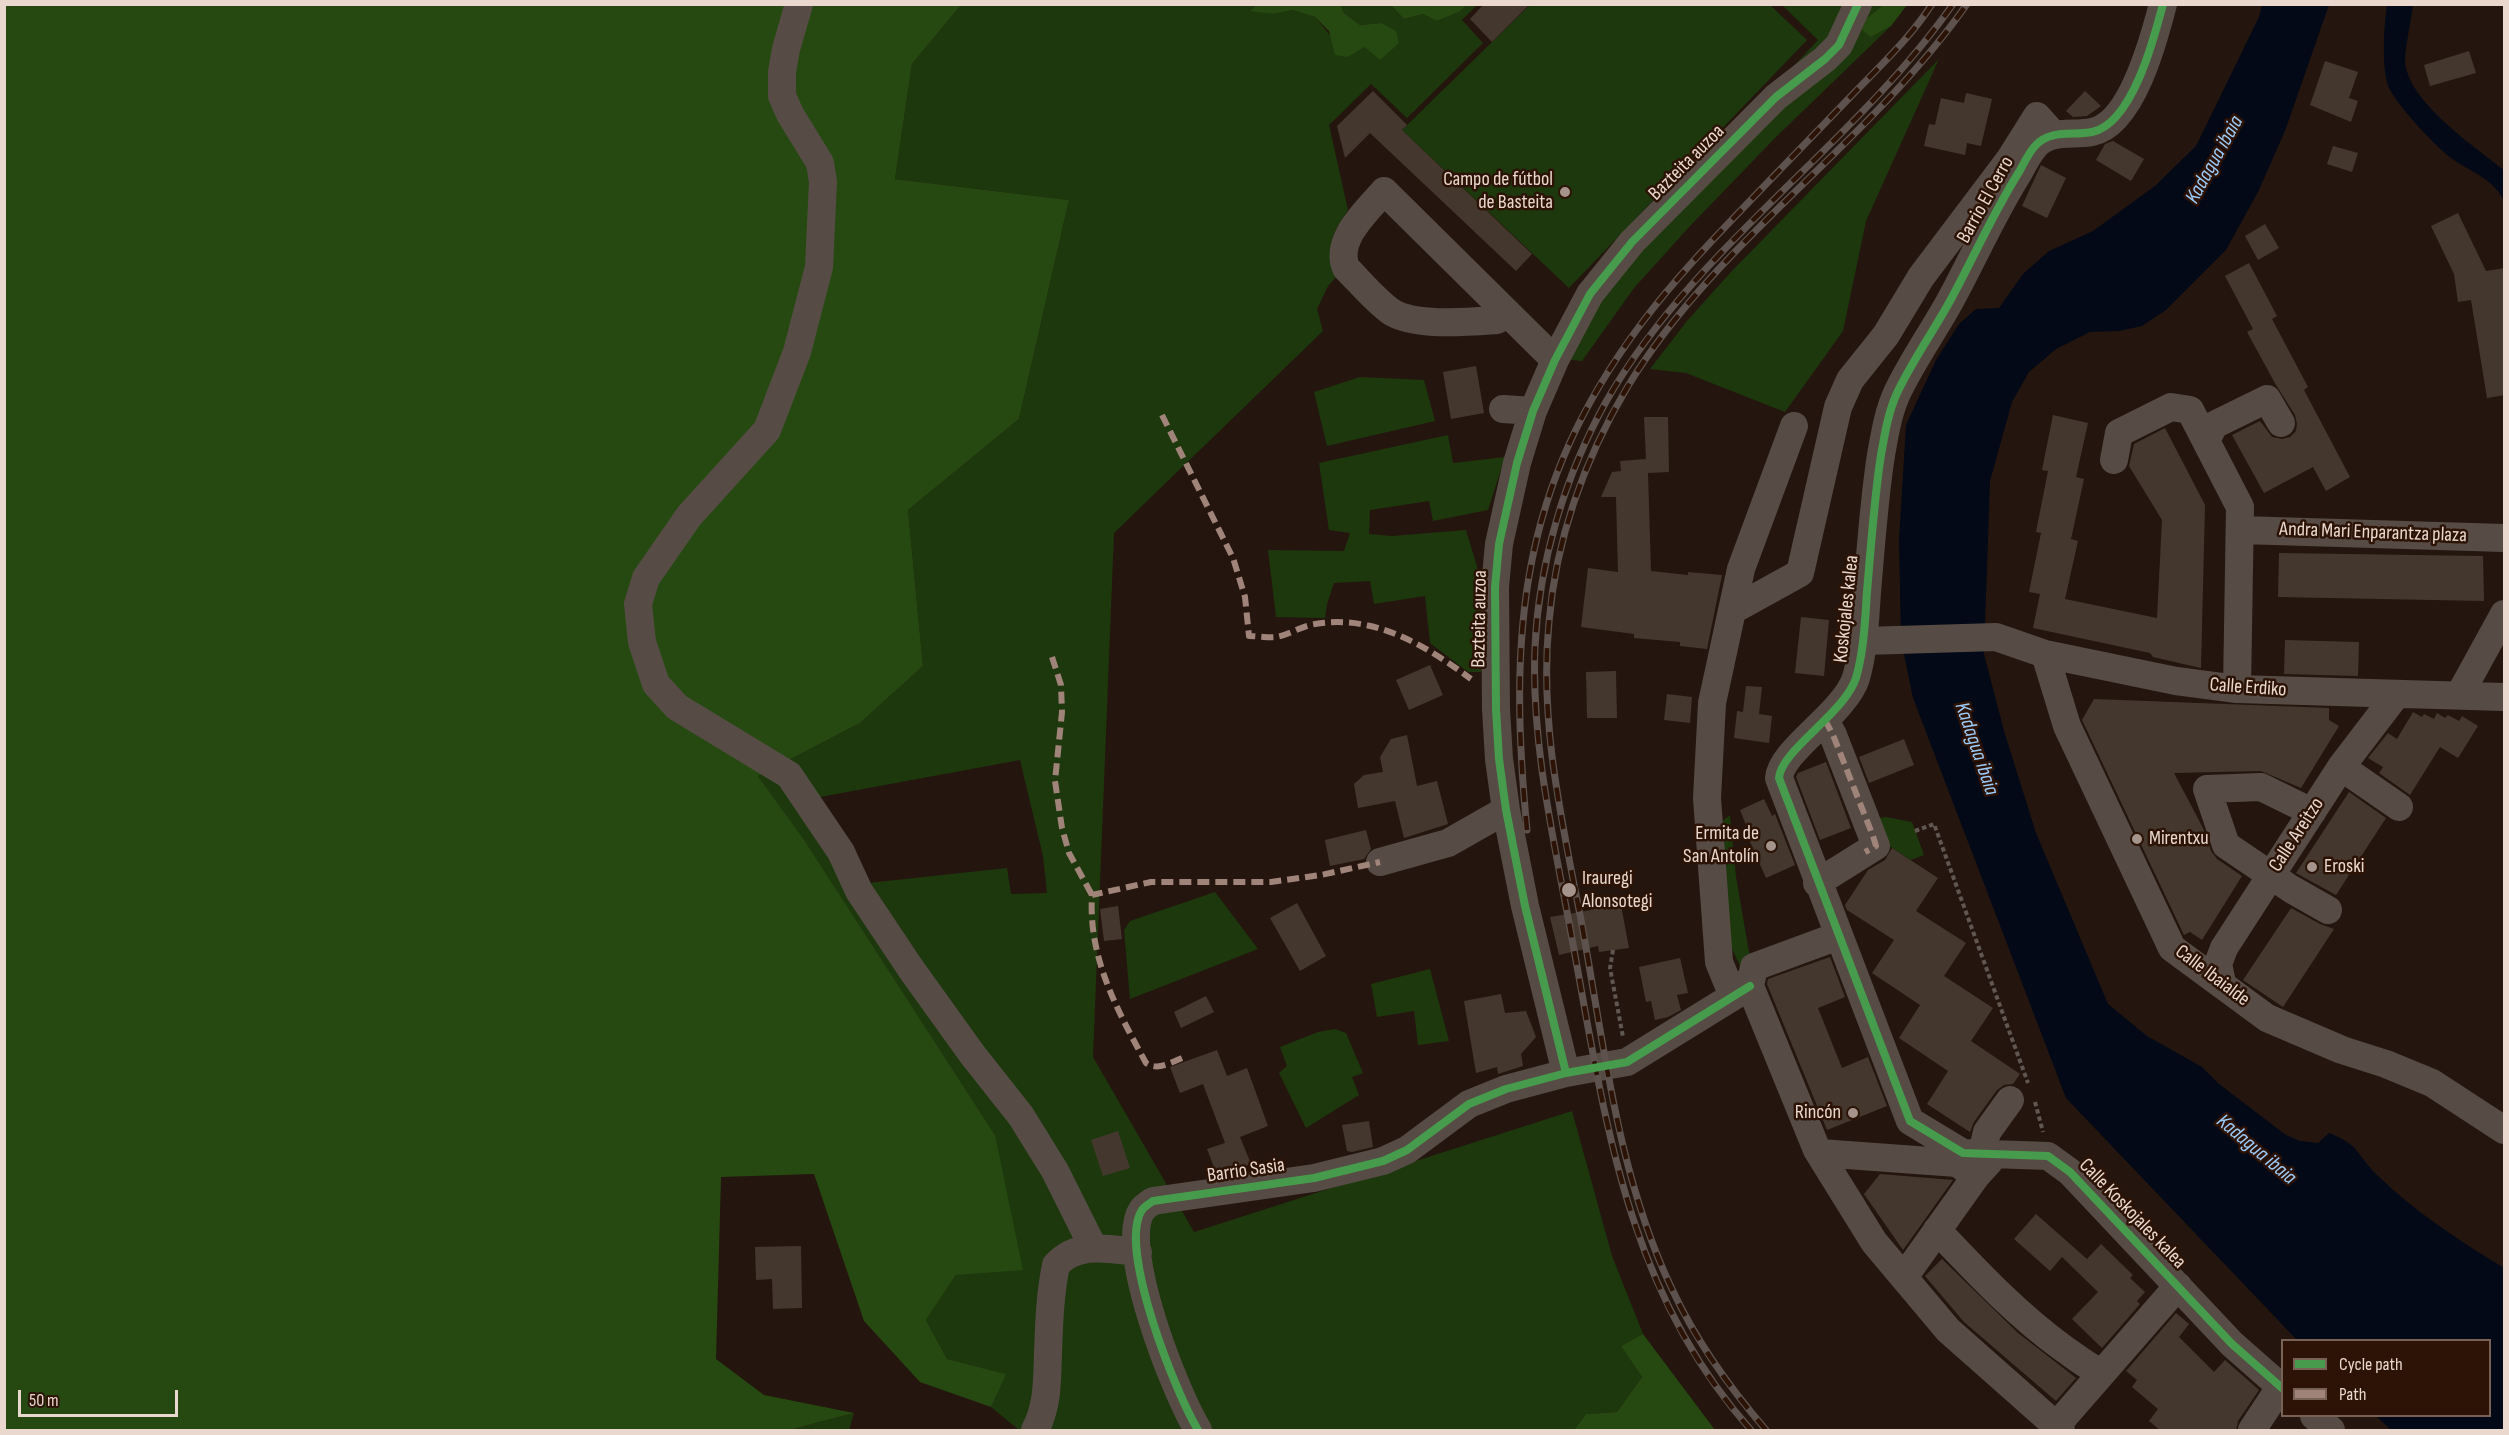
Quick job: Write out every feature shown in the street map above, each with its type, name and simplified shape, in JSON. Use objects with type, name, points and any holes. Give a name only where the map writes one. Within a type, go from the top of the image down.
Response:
[{"type":"street","points":[[799,4],[786,49],[782,72],[782,96],[790,114],[820,163],[823,182],[819,267],[797,351],[767,430],[689,516],[646,578],[638,604],[642,642],[656,684],[677,707],[789,775],[842,852],[859,891],[910,969],[1026,1125],[1055,1171],[1093,1247]]},
{"type":"street","name":"Bazteita auzoa","points":[[1566,1073],[1533,938],[1506,810],[1496,709],[1496,587],[1499,544],[1533,411],[1555,360],[1590,294],[1632,242],[1776,97],[1825,59],[1839,45],[1858,4]]},
{"type":"street","points":[[1732,610],[1800,573],[1838,406],[1850,380],[1886,335],[1921,278],[2010,159],[2037,116],[2054,135],[2092,132],[2103,129],[2110,123],[2130,97],[2151,49],[2163,4]]},
{"type":"street","name":"Barrio El Cerro","points":[[1897,393],[1949,302],[2010,186],[2036,145],[2054,135]]},
{"type":"street","points":[[1504,311],[1497,320],[1470,322],[1420,320],[1391,311],[1344,263],[1346,245],[1353,227],[1384,190],[1555,360]]},
{"type":"street","name":"Koskojales kalea","points":[[1838,936],[1779,778],[1782,766],[1845,701],[1876,641],[1876,487],[1887,418],[1897,393]]},
{"type":"street","points":[[2206,441],[2214,425],[2267,399],[2281,423]]},
{"type":"street","points":[[2114,460],[2119,433],[2171,407],[2190,410],[2240,507],[2237,689]]},
{"type":"street","points":[[1503,409],[1533,411]]},
{"type":"street","points":[[1750,986],[1728,984],[1719,962],[1707,798],[1712,703],[1741,569],[1794,426]]},
{"type":"street","name":"Andra Mari Enparantza plaza","points":[[2241,530],[2505,537]]},
{"type":"street","points":[[2460,694],[2505,614]]},
{"type":"street","name":"Calle Erdiko","points":[[1876,641],[1996,637],[2044,654],[2176,681],[2237,689],[2505,697]]},
{"type":"street","name":"Calle Ibaialde","points":[[2044,654],[2067,726],[2172,948],[2267,1018],[2342,1050],[2386,1064],[2432,1083],[2505,1130]]},
{"type":"street","points":[[2061,706],[2070,687],[2091,663]]},
{"type":"street","points":[[2346,693],[2357,712],[2362,738]]},
{"type":"street","name":"Calle Areitzo","points":[[2222,983],[2218,964],[2224,948],[2341,767],[2396,695]]},
{"type":"street","points":[[1817,882],[1872,841],[1833,735],[1825,720]]},
{"type":"street","points":[[2341,767],[2399,807]]},
{"type":"street","points":[[2312,812],[2261,787],[2207,789],[2226,845],[2328,910]]},
{"type":"street","points":[[1380,862],[1448,843],[1506,810]]},
{"type":"street","points":[[1566,1073],[1627,1062],[1750,986],[1754,966],[1838,936],[1910,1121],[1917,1145],[1914,1153],[1905,1160]]},
{"type":"street","points":[[2184,956],[2212,956],[2224,948]]},
{"type":"street","name":"Calle Koskojales kalea","points":[[1750,986],[1820,1153],[1874,1242],[1948,1330],[2059,1428],[2102,1373],[2178,1286]]},
{"type":"street","name":"Barrio Sasia","points":[[1198,1431],[1185,1409],[1146,1306],[1138,1252],[1139,1215],[1143,1208],[1153,1202],[1314,1178],[1383,1161],[1407,1150],[1469,1104],[1506,1089],[1566,1073]]},
{"type":"street","points":[[1904,1277],[1985,1161],[1987,1132],[2025,1096]]},
{"type":"street","points":[[1910,1121],[1963,1153],[1985,1161]]},
{"type":"street","points":[[1820,1153],[1957,1163],[2048,1156]]},
{"type":"street","name":"Calle Koskojales kalea","points":[[2048,1156],[2070,1172],[2232,1344],[2281,1386]]},
{"type":"street","points":[[1938,1230],[1996,1292],[2040,1330],[2086,1365],[2102,1373]]},
{"type":"street","points":[[1035,1431],[1042,1418],[1048,1382],[1048,1355],[1056,1265],[1064,1256],[1076,1250],[1093,1247],[1138,1252]]},
{"type":"street","points":[[2252,1431],[2281,1388]]},
{"type":"street","points":[[2315,1417],[2331,1431]]},
{"type":"path","points":[[1915,831],[1934,824],[2025,1096],[2048,1156]]},
{"type":"path","points":[[1613,950],[1610,968],[1627,1062]]},
{"type":"green space","points":[[5,5],[961,5],[912,64],[895,179],[1069,200],[1019,419],[908,510],[923,666],[860,723],[758,776],[804,840],[995,1135],[1023,1270],[956,1275],[926,1320],[947,1359],[1006,1374],[991,1407],[920,1382],[864,1321],[814,1174],[721,1177],[716,1359],[764,1395],[854,1413],[789,1430],[5,1430]]},
{"type":"green space","points":[[961,5],[1256,5],[1251,10],[1273,14],[1293,10],[1315,17],[1348,57],[1365,47],[1381,23],[1360,25],[1344,13],[1341,5],[1391,5],[1404,19],[1423,14],[1437,21],[1459,12],[1467,5],[1477,5],[1462,20],[1483,43],[1407,118],[1371,84],[1329,125],[1348,210],[1332,240],[1341,272],[1328,286],[1317,309],[1323,331],[1114,533],[1093,1057],[1194,1232],[1572,1111],[1612,1256],[1643,1334],[1621,1346],[1642,1377],[1617,1412],[1586,1414],[1574,1430],[1019,1430],[991,1407],[1005,1374],[947,1359],[926,1320],[956,1275],[995,1135],[804,841],[758,776],[860,723],[923,666],[908,510],[1019,419],[1069,200],[895,179],[912,64]],"holes":[[[1020,760],[1043,856],[1047,893],[1011,894],[1007,868],[868,883],[820,797]]]},
{"type":"green space","points":[[1256,5],[1341,5],[1344,13],[1360,25],[1381,23],[1396,31],[1399,43],[1380,60],[1365,47],[1348,57],[1335,55],[1329,31],[1315,17],[1293,10],[1273,14],[1250,11]]},
{"type":"green space","points":[[1391,5],[1467,5],[1459,12],[1437,21],[1423,14],[1404,19]]},
{"type":"green space","name":"Campo de fútbol de Basteita","points":[[1530,5],[1770,5],[1807,40],[1569,288],[1402,130]]},
{"type":"green space","points":[[1782,5],[1883,5],[1866,19],[1871,37],[1891,26],[1775,138],[1690,226],[1634,288],[1582,361],[1562,359],[1581,293],[1818,40]]},
{"type":"green space","points":[[1883,5],[1907,5],[1891,26],[1871,37],[1862,30],[1866,19]]},
{"type":"green space","points":[[1939,59],[1866,221],[1843,331],[1785,412],[1686,373],[1650,369],[1687,321],[1730,273]]},
{"type":"green space","points":[[1360,377],[1424,380],[1435,421],[1327,446],[1314,392]]},
{"type":"green space","points":[[1448,435],[1453,463],[1505,457],[1488,510],[1433,521],[1429,501],[1370,510],[1369,534],[1392,536],[1466,530],[1482,583],[1481,672],[1468,672],[1430,643],[1425,596],[1374,604],[1370,581],[1334,583],[1325,618],[1276,617],[1268,550],[1344,551],[1350,533],[1329,530],[1319,463]]},
{"type":"green space","points":[[1730,815],[1736,877],[1749,952],[1754,967],[1750,986],[1730,945],[1720,823]]},
{"type":"green space","points":[[1886,817],[1912,822],[1924,855],[1911,860],[1886,844],[1873,819]]},
{"type":"green space","points":[[1215,892],[1258,949],[1130,999],[1124,930],[1130,921]]},
{"type":"green space","points":[[1430,969],[1449,1041],[1418,1045],[1414,1011],[1377,1017],[1371,984]]},
{"type":"green space","points":[[1335,1029],[1346,1033],[1363,1073],[1352,1077],[1359,1095],[1306,1128],[1279,1073],[1287,1066],[1280,1047],[1318,1032]]},
{"type":"green space","points":[[1643,1334],[1715,1430],[1574,1430],[1586,1414],[1617,1412],[1642,1377],[1621,1346]]},
{"type":"green space","points":[[854,1413],[849,1430],[789,1430]]},
{"type":"water","name":"Kadagua ibaia","points":[[2262,5],[2329,5],[2285,131],[2258,192],[2226,250],[2166,310],[2142,326],[2119,331],[2090,332],[2056,349],[2029,372],[2012,402],[1990,481],[1984,654],[2004,731],[2036,833],[2108,1004],[2147,1036],[2202,1067],[2219,1084],[2286,1135],[2300,1141],[2318,1143],[2329,1133],[2347,1142],[2377,1175],[2406,1201],[2454,1236],[2504,1268],[2504,1430],[2391,1430],[2377,1417],[2491,1417],[2491,1339],[2296,1339],[2066,1098],[1913,698],[1901,640],[1899,539],[1906,425],[1936,360],[1959,324],[1976,309],[1999,308],[2023,274],[2049,251],[2093,231],[2155,186],[2196,146],[2259,17]]},
{"type":"water","points":[[2387,5],[2413,5],[2405,59],[2408,75],[2416,90],[2444,121],[2504,170],[2504,200],[2488,181],[2438,147],[2393,96],[2386,80],[2384,59]]},
{"type":"building","points":[[1484,4],[1530,4],[1492,42],[1470,19]]},
{"type":"building","points":[[2469,51],[2476,73],[2430,86],[2424,65]]},
{"type":"building","points":[[2325,61],[2358,72],[2349,98],[2358,101],[2351,122],[2310,105]]},
{"type":"building","points":[[1373,91],[1407,125],[1402,130],[1532,254],[1516,271],[1370,133],[1345,158],[1337,126]]},
{"type":"building","points":[[2085,91],[2101,106],[2087,116],[2073,117],[2066,111]]},
{"type":"building","points":[[1966,93],[1992,99],[1981,146],[1967,143],[1965,155],[1924,146],[1929,124],[1935,125],[1941,98],[1964,103]]},
{"type":"building","points":[[2113,141],[2144,159],[2131,181],[2096,160],[2105,144]]},
{"type":"building","points":[[2333,146],[2358,153],[2352,172],[2327,164]]},
{"type":"building","points":[[2041,165],[2066,178],[2047,218],[2022,206]]},
{"type":"building","points":[[2458,213],[2486,271],[2505,268],[2505,395],[2487,398],[2471,300],[2458,302],[2454,274],[2431,226]]},
{"type":"building","points":[[2265,224],[2279,248],[2258,260],[2245,236]]},
{"type":"building","points":[[2249,263],[2277,316],[2272,319],[2308,387],[2304,390],[2350,477],[2326,491],[2313,467],[2264,493],[2232,435],[2260,421],[2272,437],[2282,439],[2290,437],[2296,431],[2297,424],[2295,415],[2247,332],[2253,329],[2225,276]]},
{"type":"building","points":[[1476,366],[1484,413],[1451,419],[1443,372]]},
{"type":"building","points":[[2053,415],[2088,423],[2076,477],[2084,479],[2071,539],[2078,541],[2065,599],[2157,618],[2162,520],[2129,466],[2134,444],[2165,428],[2205,505],[2201,668],[2153,657],[2150,653],[2033,628],[2040,594],[2029,592],[2041,533],[2036,532],[2048,471],[2042,470]]},
{"type":"building","points":[[1644,417],[1668,417],[1669,472],[1648,473],[1651,571],[1688,575],[1688,572],[1722,575],[1707,649],[1680,646],[1680,642],[1634,638],[1634,634],[1581,627],[1588,568],[1618,572],[1616,497],[1601,497],[1612,472],[1621,471],[1620,461],[1646,459]]},
{"type":"building","points":[[2279,553],[2483,556],[2484,601],[2278,597]]},
{"type":"building","points":[[1801,617],[1829,620],[1824,676],[1795,673]]},
{"type":"building","points":[[2285,640],[2359,642],[2358,676],[2284,674]]},
{"type":"building","points":[[1430,665],[1443,695],[1409,710],[1396,680]]},
{"type":"building","points":[[1616,671],[1617,718],[1587,718],[1586,672]]},
{"type":"building","points":[[1746,686],[1762,687],[1759,714],[1772,716],[1769,743],[1734,738],[1737,711],[1743,712]]},
{"type":"building","points":[[1667,694],[1692,697],[1690,723],[1664,720]]},
{"type":"building","points":[[2094,699],[2329,708],[2329,720],[2339,726],[2301,788],[2261,771],[2174,773],[2203,828],[2211,851],[2217,859],[2242,876],[2202,940],[2190,932],[2184,935],[2082,720]]},
{"type":"building","points":[[2413,712],[2422,717],[2424,714],[2434,719],[2437,713],[2445,718],[2448,715],[2459,721],[2462,716],[2478,726],[2458,758],[2440,747],[2410,795],[2379,773],[2383,767],[2368,758],[2388,733],[2397,739]]},
{"type":"building","points":[[1407,735],[1417,786],[1437,781],[1448,824],[1404,838],[1395,801],[1358,808],[1354,784],[1364,775],[1383,772],[1380,757],[1391,739]]},
{"type":"building","points":[[1904,739],[1914,765],[1869,783],[1859,757]]},
{"type":"building","points":[[1826,762],[1851,828],[1820,840],[1796,777],[1798,773]]},
{"type":"building","points":[[2349,792],[2386,818],[2336,895],[2296,873]]},
{"type":"building","name":"Ermita de San Antolín","points":[[1764,799],[1772,816],[1775,814],[1795,865],[1766,878],[1744,828],[1747,827],[1740,810]]},
{"type":"building","points":[[1366,830],[1371,849],[1364,859],[1330,866],[1325,840]]},
{"type":"building","points":[[1892,848],[1938,878],[1916,911],[1966,943],[1944,976],[1993,1008],[1971,1041],[2020,1074],[2013,1084],[2004,1085],[1997,1090],[1974,1122],[1970,1132],[1927,1104],[1948,1071],[1899,1038],[1920,1005],[1872,973],[1894,940],[1847,910],[1845,905],[1868,870],[1885,860]]},
{"type":"building","points":[[1620,900],[1629,948],[1599,952],[1598,946],[1559,955],[1550,917],[1591,910],[1590,906]]},
{"type":"building","points":[[1297,903],[1326,956],[1300,971],[1270,918]]},
{"type":"building","points":[[1118,906],[1122,939],[1104,941],[1100,909]]},
{"type":"building","points":[[2291,908],[2334,929],[2283,1007],[2243,980]]},
{"type":"building","points":[[1830,957],[1845,997],[1818,1008],[1842,1068],[1868,1057],[1887,1106],[1827,1130],[1767,984],[1768,979]]},
{"type":"building","points":[[1680,958],[1688,993],[1677,995],[1681,1010],[1668,1017],[1655,1020],[1651,1001],[1646,1002],[1639,967]]},
{"type":"building","points":[[1501,994],[1505,1013],[1526,1011],[1536,1037],[1521,1054],[1523,1066],[1498,1074],[1497,1067],[1476,1073],[1464,1001]]},
{"type":"building","points":[[1206,996],[1214,1012],[1181,1028],[1174,1012]]},
{"type":"building","points":[[1217,1050],[1227,1076],[1247,1068],[1268,1126],[1240,1137],[1251,1164],[1217,1175],[1207,1149],[1225,1143],[1203,1084],[1180,1093],[1170,1067]]},
{"type":"building","points":[[1369,1121],[1373,1147],[1347,1151],[1342,1125]]},
{"type":"building","points":[[1118,1131],[1130,1168],[1103,1176],[1091,1140]]},
{"type":"building","points":[[1880,1174],[1953,1180],[1903,1250],[1864,1194]]},
{"type":"building","points":[[2036,1214],[2087,1259],[2101,1244],[2133,1275],[2130,1278],[2145,1292],[2137,1301],[2140,1304],[2102,1348],[2072,1319],[2098,1292],[2062,1257],[2050,1271],[2014,1239]]},
{"type":"building","points":[[801,1246],[802,1308],[773,1309],[772,1279],[756,1280],[755,1247]]},
{"type":"building","points":[[1942,1259],[2018,1333],[2076,1378],[2056,1401],[1964,1322],[1925,1276]]},
{"type":"building","points":[[2176,1313],[2189,1324],[2179,1337],[2214,1372],[2225,1360],[2259,1390],[2238,1421],[2236,1431],[2161,1431],[2149,1421],[2158,1409],[2132,1387],[2137,1380],[2126,1371]]},
{"type":"railway","points":[[1527,830],[1521,759],[1520,691],[1523,627],[1531,565],[1546,504],[1569,444],[1600,385],[1656,305],[1720,232],[1896,50],[1932,4]]},
{"type":"railway","points":[[1751,1430],[1708,1375],[1674,1317],[1646,1256],[1625,1193],[1608,1129],[1557,858],[1540,753],[1536,718],[1535,647],[1542,583],[1557,519],[1579,458],[1607,400],[1643,345],[1684,293],[1729,245],[1869,105],[1913,56],[1953,4]]},
{"type":"railway","points":[[1766,1430],[1714,1363],[1681,1308],[1653,1245],[1625,1154],[1605,1060],[1554,772],[1547,698],[1549,622],[1553,591],[1566,529],[1598,441],[1628,386],[1664,333],[1705,284],[1749,238],[1885,102],[1928,55],[1967,4]]},
{"type":"marked path","points":[[1162,415],[1233,558],[1245,597],[1249,636],[1276,637],[1315,624],[1337,622],[1358,624],[1378,628],[1417,644],[1471,679]]},
{"type":"marked path","points":[[1052,657],[1061,685],[1062,712],[1055,781],[1062,828],[1069,853],[1092,895]]},
{"type":"marked path","points":[[1825,720],[1873,836],[1876,846],[1865,852]]},
{"type":"marked path","points":[[1182,1058],[1159,1066],[1146,1063],[1115,1003],[1100,961],[1092,918],[1092,895],[1151,882],[1271,882],[1321,875],[1380,862]]},
{"type":"cycle path","points":[[1566,1073],[1525,906],[1506,810],[1499,759],[1496,709],[1495,587],[1499,544],[1517,463],[1533,411],[1555,360],[1590,294],[1632,242],[1776,97],[1825,59],[1839,45],[1858,4]]},
{"type":"cycle path","points":[[2163,4],[2147,58],[2130,97],[2119,114],[2106,126],[2092,132],[2055,135],[2042,140],[2033,148],[1897,393],[1887,423],[1876,489],[1864,635],[1856,678],[1839,705],[1790,756],[1782,767],[1779,778],[1910,1121],[1963,1153],[2048,1156],[2070,1172],[2232,1344],[2281,1387]]},
{"type":"cycle path","points":[[1198,1430],[1176,1386],[1152,1320],[1143,1286],[1137,1255],[1136,1229],[1142,1210],[1146,1206],[1153,1201],[1314,1178],[1383,1161],[1407,1150],[1469,1104],[1506,1089],[1566,1073],[1627,1062],[1750,986]]},
{"type":"place","name":"Campo de fútbol de Basteita","points":[[1565,192]]},
{"type":"place","name":"Mirentxu","points":[[2137,839]]},
{"type":"place","name":"Ermita de San Antolín","points":[[1771,846]]},
{"type":"place","name":"Eroski","points":[[2312,867]]},
{"type":"place","name":"Irauregi Alonsotegi","points":[[1569,890]]},
{"type":"place","name":"Rincón","points":[[1853,1113]]}]
